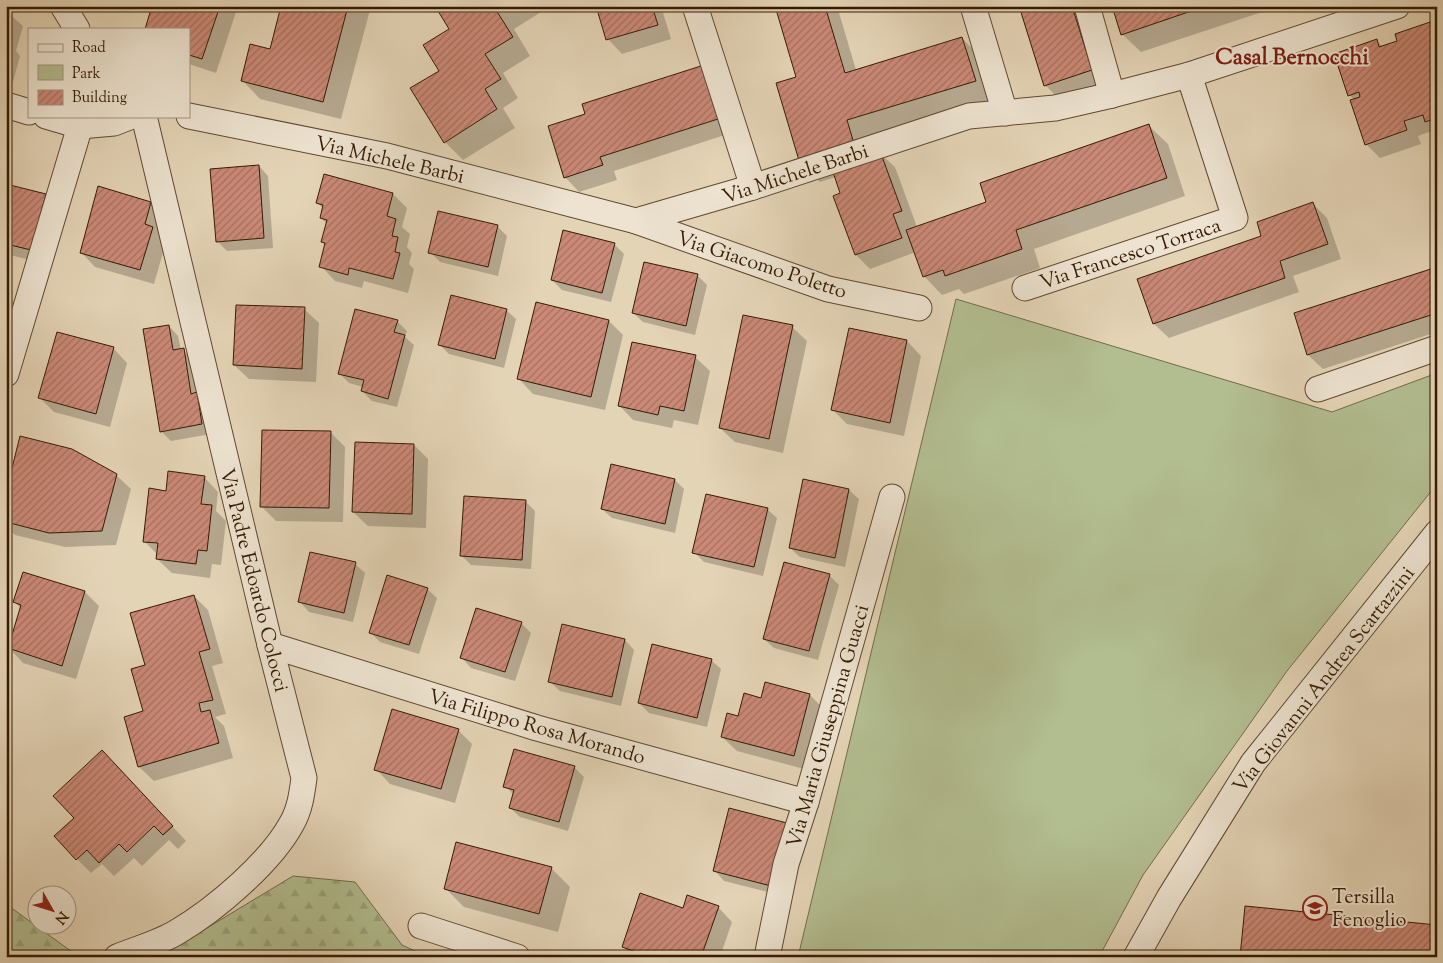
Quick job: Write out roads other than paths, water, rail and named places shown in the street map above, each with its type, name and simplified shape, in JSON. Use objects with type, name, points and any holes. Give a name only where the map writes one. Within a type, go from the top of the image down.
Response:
[{"type":"street","points":[[63,6],[77,28]]},
{"type":"street","points":[[695,6],[753,187]]},
{"type":"street","points":[[973,6],[1004,113]]},
{"type":"street","points":[[1087,6],[1112,96]]},
{"type":"street","name":"Via Michele Barbi","points":[[190,116],[387,156],[636,221],[753,187],[969,116],[1055,108],[1112,96],[1189,75],[1397,6]]},
{"type":"street","name":"Via Francesco Torraca","points":[[1025,288],[1235,218],[1189,75]]},
{"type":"street","points":[[6,105],[28,112]]},
{"type":"street","points":[[53,118],[80,126],[114,123],[127,118]]},
{"type":"street","name":"Via Padre Edoardo Colocci","points":[[117,957],[176,933],[220,901],[260,866],[278,844],[293,821],[301,799],[304,778],[270,645],[144,118]]},
{"type":"street","points":[[6,374],[80,126]]},
{"type":"street","name":"Via Giacomo Poletto","points":[[636,221],[828,289],[919,308]]},
{"type":"street","points":[[1318,389],[1437,348]]},
{"type":"street","name":"Via Maria Giuseppina Guacci","points":[[767,957],[786,864],[806,802],[892,497]]},
{"type":"street","name":"Via Giovanni Andrea Scartazzini","points":[[1136,957],[1169,898],[1254,763],[1437,533]]},
{"type":"street","name":"Via Filippo Rosa Morando","points":[[270,645],[537,728],[806,802]]},
{"type":"street","points":[[421,926],[517,957]]},
{"type":"place","name":"Tersilla Fenoglio","points":[[1315,908]]},
{"type":"district","name":"Casal Bernocchi","points":[[1292,56]]}]
